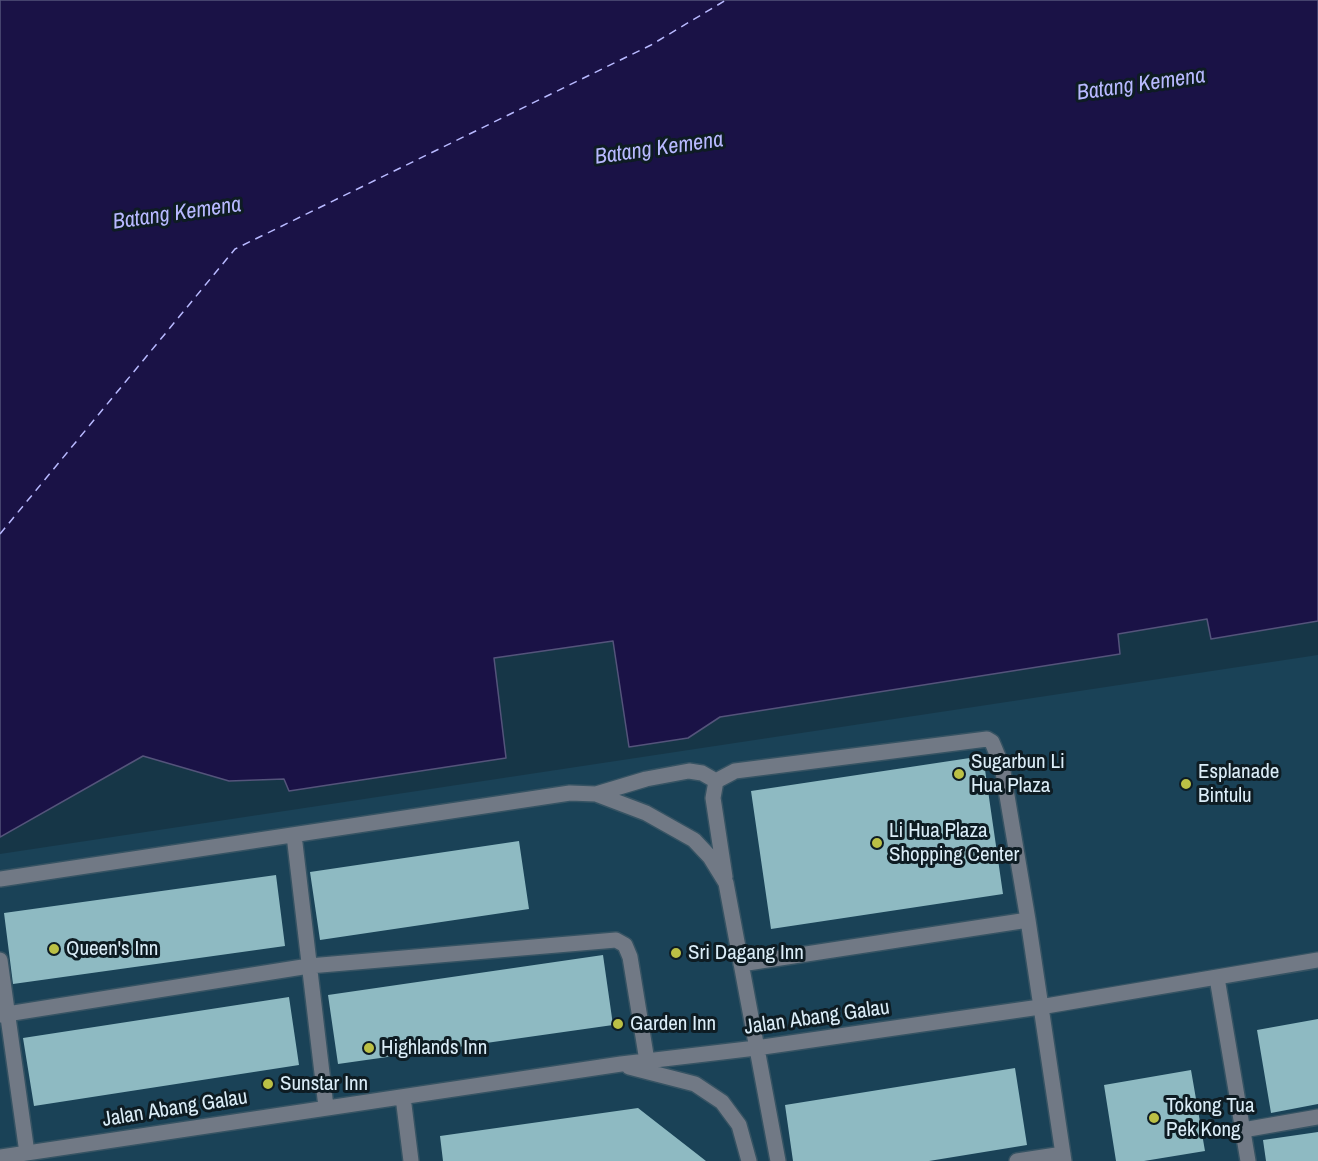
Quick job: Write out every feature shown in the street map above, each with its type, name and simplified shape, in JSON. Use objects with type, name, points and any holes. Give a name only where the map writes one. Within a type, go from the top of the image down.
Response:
[{"type":"street","points":[[716,781],[735,771],[987,739],[995,744],[1002,766],[1028,920],[1064,1157],[1017,1161]]},
{"type":"street","points":[[596,794],[646,779],[689,771],[702,773],[716,781]]},
{"type":"street","points":[[716,781],[713,798],[726,883],[778,1161]]},
{"type":"street","points":[[0,879],[570,793],[596,794],[646,813],[694,840],[710,857],[726,883]]},
{"type":"street","points":[[294,835],[326,1107]]},
{"type":"street","points":[[741,964],[1028,920]]},
{"type":"street","points":[[4,1014],[309,966],[616,940],[626,945],[630,957],[647,1061]]},
{"type":"street","points":[[0,960],[4,1014],[27,1153]]},
{"type":"street","name":"Jalan Abang Galau","points":[[0,1157],[621,1064],[756,1048],[1040,1007],[1318,960]]},
{"type":"street","points":[[1217,978],[1248,1161]]},
{"type":"street","points":[[621,1064],[695,1084],[722,1102],[739,1125],[749,1161]]},
{"type":"street","points":[[403,1097],[411,1161]]},
{"type":"street","points":[[1243,1130],[1318,1117]]},
{"type":"shaded area","points":[[1318,655],[1318,1161],[0,1161],[0,854]]},
{"type":"water","name":"Batang Kemena","points":[[0,0],[1318,0],[1318,621],[1211,639],[1207,619],[1118,634],[1120,654],[720,717],[688,738],[629,747],[613,641],[494,658],[506,758],[289,791],[284,779],[229,781],[143,756],[0,837]]},
{"type":"building","name":"Li Hua Plaza Shopping Center","points":[[983,756],[1003,894],[771,929],[751,791]]},
{"type":"building","points":[[519,841],[529,909],[320,940],[310,872]]},
{"type":"building","points":[[276,875],[285,946],[13,984],[4,913]]},
{"type":"building","points":[[603,955],[613,1025],[338,1064],[328,995]]},
{"type":"building","points":[[289,997],[299,1065],[34,1106],[23,1038]]},
{"type":"building","points":[[1318,1019],[1318,1104],[1271,1113],[1257,1030]]},
{"type":"building","points":[[1015,1068],[1027,1145],[929,1161],[793,1161],[785,1105]]},
{"type":"building","name":"Tokong Tua Pek Kong","points":[[1191,1070],[1205,1151],[1144,1161],[1116,1161],[1104,1085]]},
{"type":"building","points":[[638,1108],[706,1161],[443,1161],[440,1136]]},
{"type":"building","points":[[1318,1132],[1318,1161],[1266,1161],[1263,1140]]},
{"type":"ferry route","points":[[0,534],[235,249],[651,45],[726,0]]},
{"type":"place","name":"Sugarbun Li Hua Plaza","points":[[959,774]]},
{"type":"place","name":"Esplanade Bintulu","points":[[1186,784]]},
{"type":"place","name":"Li Hua Plaza Shopping Center","points":[[877,843]]},
{"type":"place","name":"Queen's Inn","points":[[54,949]]},
{"type":"place","name":"Sri Dagang Inn","points":[[676,953]]},
{"type":"place","name":"Garden Inn","points":[[618,1024]]},
{"type":"place","name":"Highlands Inn","points":[[369,1048]]},
{"type":"place","name":"Sunstar Inn","points":[[268,1084]]},
{"type":"place","name":"Tokong Tua Pek Kong","points":[[1154,1118]]}]
